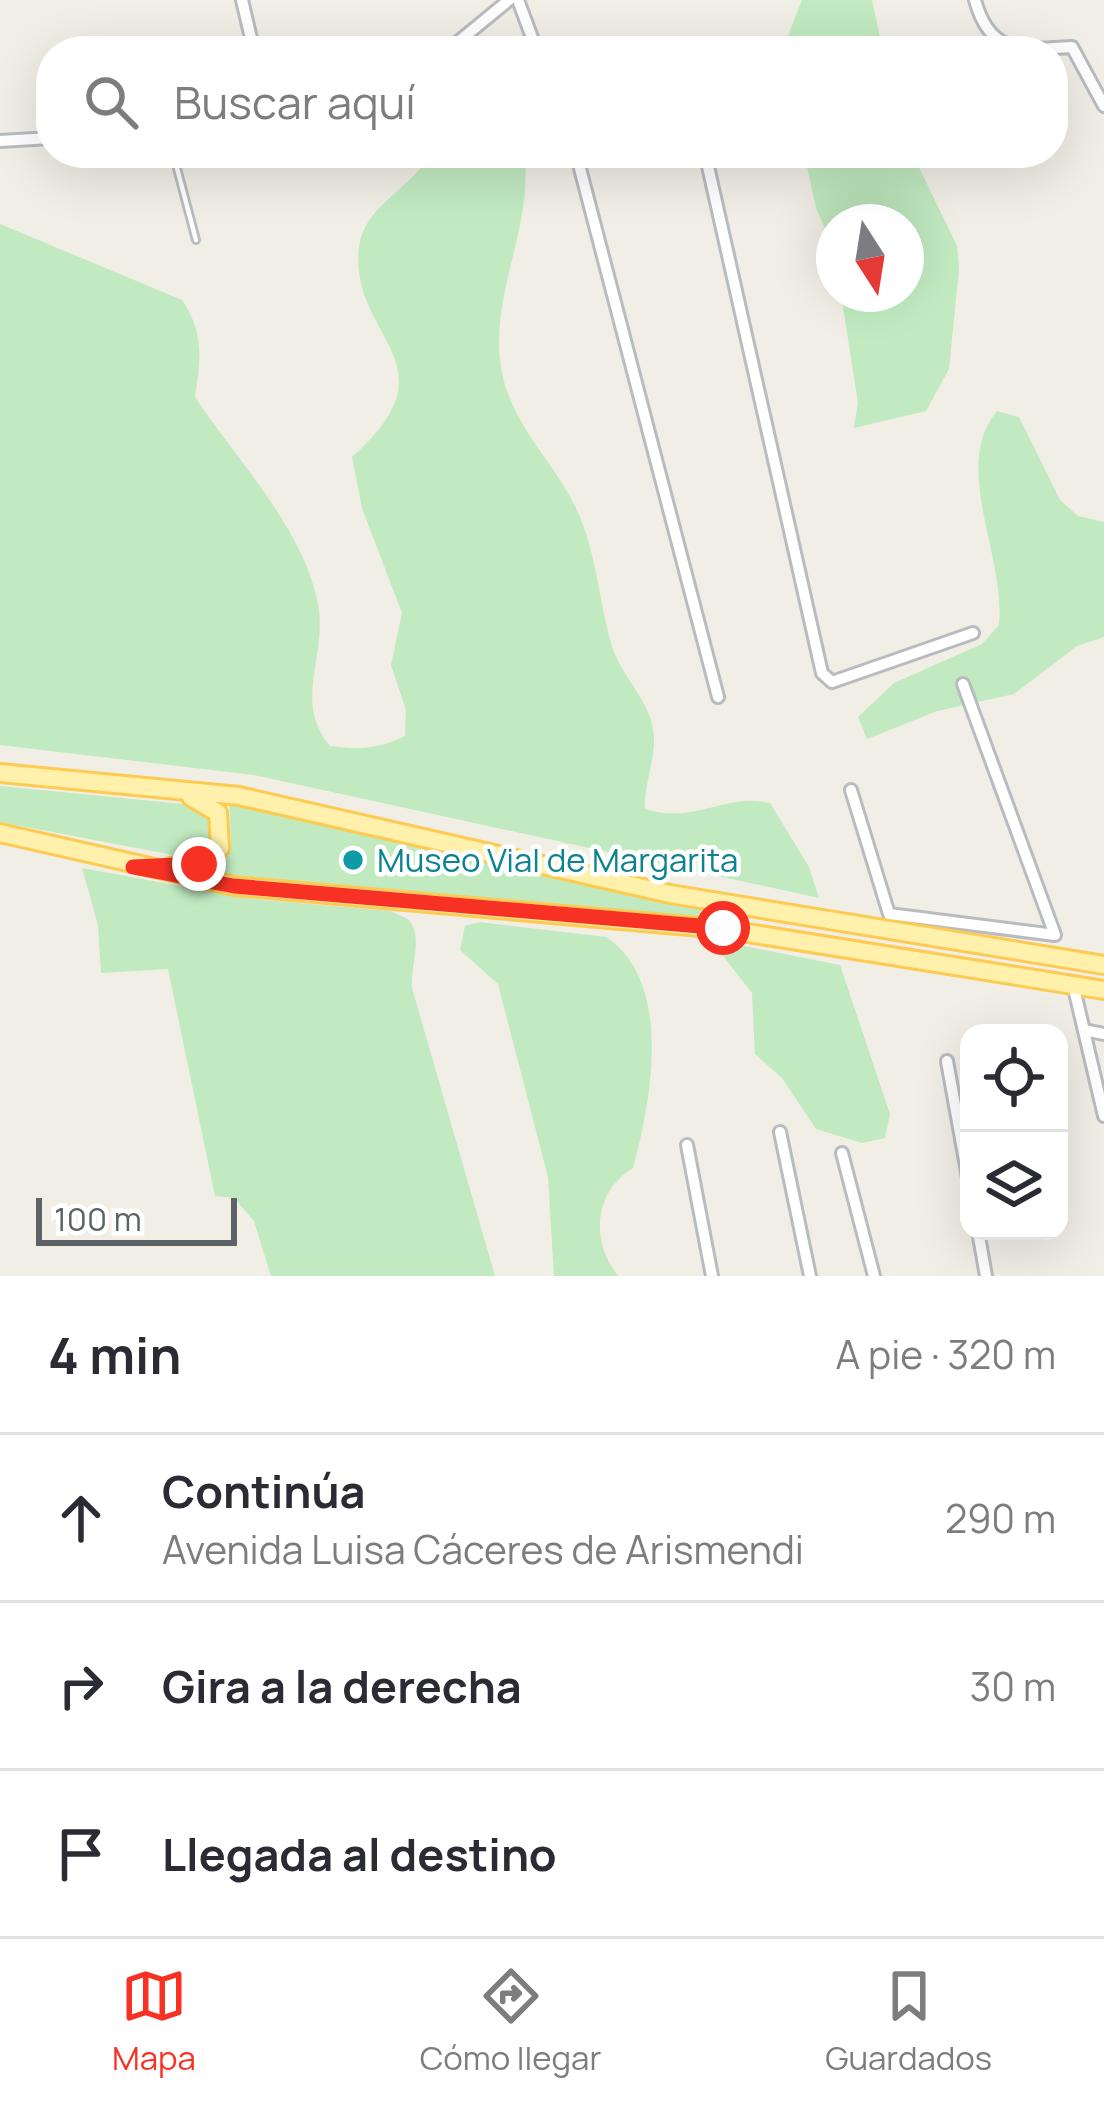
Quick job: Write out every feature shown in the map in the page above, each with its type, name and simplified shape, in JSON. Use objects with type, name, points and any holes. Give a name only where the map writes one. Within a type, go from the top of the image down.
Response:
[{"type":"main road","points":[[0,773],[139,785],[300,808],[689,898],[1096,964]]},
{"type":"main road","points":[[133,867],[199,864],[212,858],[223,835],[218,813],[210,805],[139,785]]},
{"type":"main road","points":[[0,833],[133,867],[234,886],[723,928],[1104,990]]},
{"type":"street","points":[[242,0],[250,36]]},
{"type":"street","points":[[466,36],[513,0],[530,36]]},
{"type":"street","points":[[975,0],[982,27],[993,36]]},
{"type":"street","points":[[1068,47],[1104,106]]},
{"type":"street","points":[[0,141],[36,139]]},
{"type":"street","points":[[580,168],[718,698]]},
{"type":"street","points":[[708,168],[822,673],[832,682],[973,633]]},
{"type":"street","points":[[963,684],[1055,935]]},
{"type":"street","points":[[851,790],[890,914],[1055,935],[1096,964]]},
{"type":"street","points":[[1072,984],[1104,1116]]},
{"type":"street","points":[[1084,1030],[1104,1034]]},
{"type":"street","points":[[947,1061],[960,1134]]},
{"type":"street","points":[[780,1132],[810,1276]]},
{"type":"street","points":[[687,1145],[712,1276]]},
{"type":"street","points":[[842,1153],[874,1276]]},
{"type":"street","points":[[979,1240],[986,1276]]},
{"type":"lane","points":[[177,168],[196,240]]},
{"type":"green space","points":[[802,0],[872,0],[880,36],[788,36]]},
{"type":"green space","points":[[420,168],[525,168],[522,213],[501,315],[501,368],[522,422],[582,521],[612,646],[652,724],[654,746],[645,809],[680,813],[739,802],[770,803],[809,867],[819,898],[254,775],[0,745],[0,224],[182,300],[199,346],[195,397],[284,522],[310,576],[320,623],[312,695],[319,729],[330,746],[340,747],[377,746],[405,736],[406,710],[391,665],[402,613],[362,508],[352,457],[383,424],[397,397],[398,373],[368,305],[360,279],[359,247],[379,208]]},
{"type":"green space","points":[[807,168],[919,168],[957,246],[949,369],[926,411],[854,428],[858,403],[844,312],[924,312],[924,204],[816,204],[816,208]]},
{"type":"green space","points":[[997,411],[1019,417],[1060,500],[1078,516],[1104,522],[1104,637],[1077,646],[1014,694],[937,711],[867,739],[858,717],[894,683],[982,644],[999,625],[995,570],[979,485],[984,433]]},
{"type":"green space","points":[[0,786],[193,805],[211,818],[212,846],[189,858],[0,822]]},
{"type":"green space","name":"Museo Vial de Margarita","points":[[229,803],[727,914],[726,920],[215,874],[231,840]]},
{"type":"green space","points":[[82,868],[252,899],[390,911],[408,919],[416,943],[412,988],[495,1276],[271,1276],[254,1221],[234,1198],[215,1196],[168,969],[101,973],[98,925]]},
{"type":"green space","points":[[479,922],[606,937],[627,957],[641,983],[652,1045],[646,1110],[633,1168],[610,1190],[600,1218],[603,1247],[618,1276],[554,1276],[548,1177],[498,984],[460,950],[465,926]]},
{"type":"green space","points":[[729,943],[840,965],[890,1114],[885,1138],[862,1143],[816,1129],[782,1078],[755,1054],[752,993],[720,952]]},
{"type":"place","name":"Museo Vial de Margarita","points":[[353,860]]},
{"type":"route","points":[[199,864],[133,867],[234,886],[723,928]]}]
